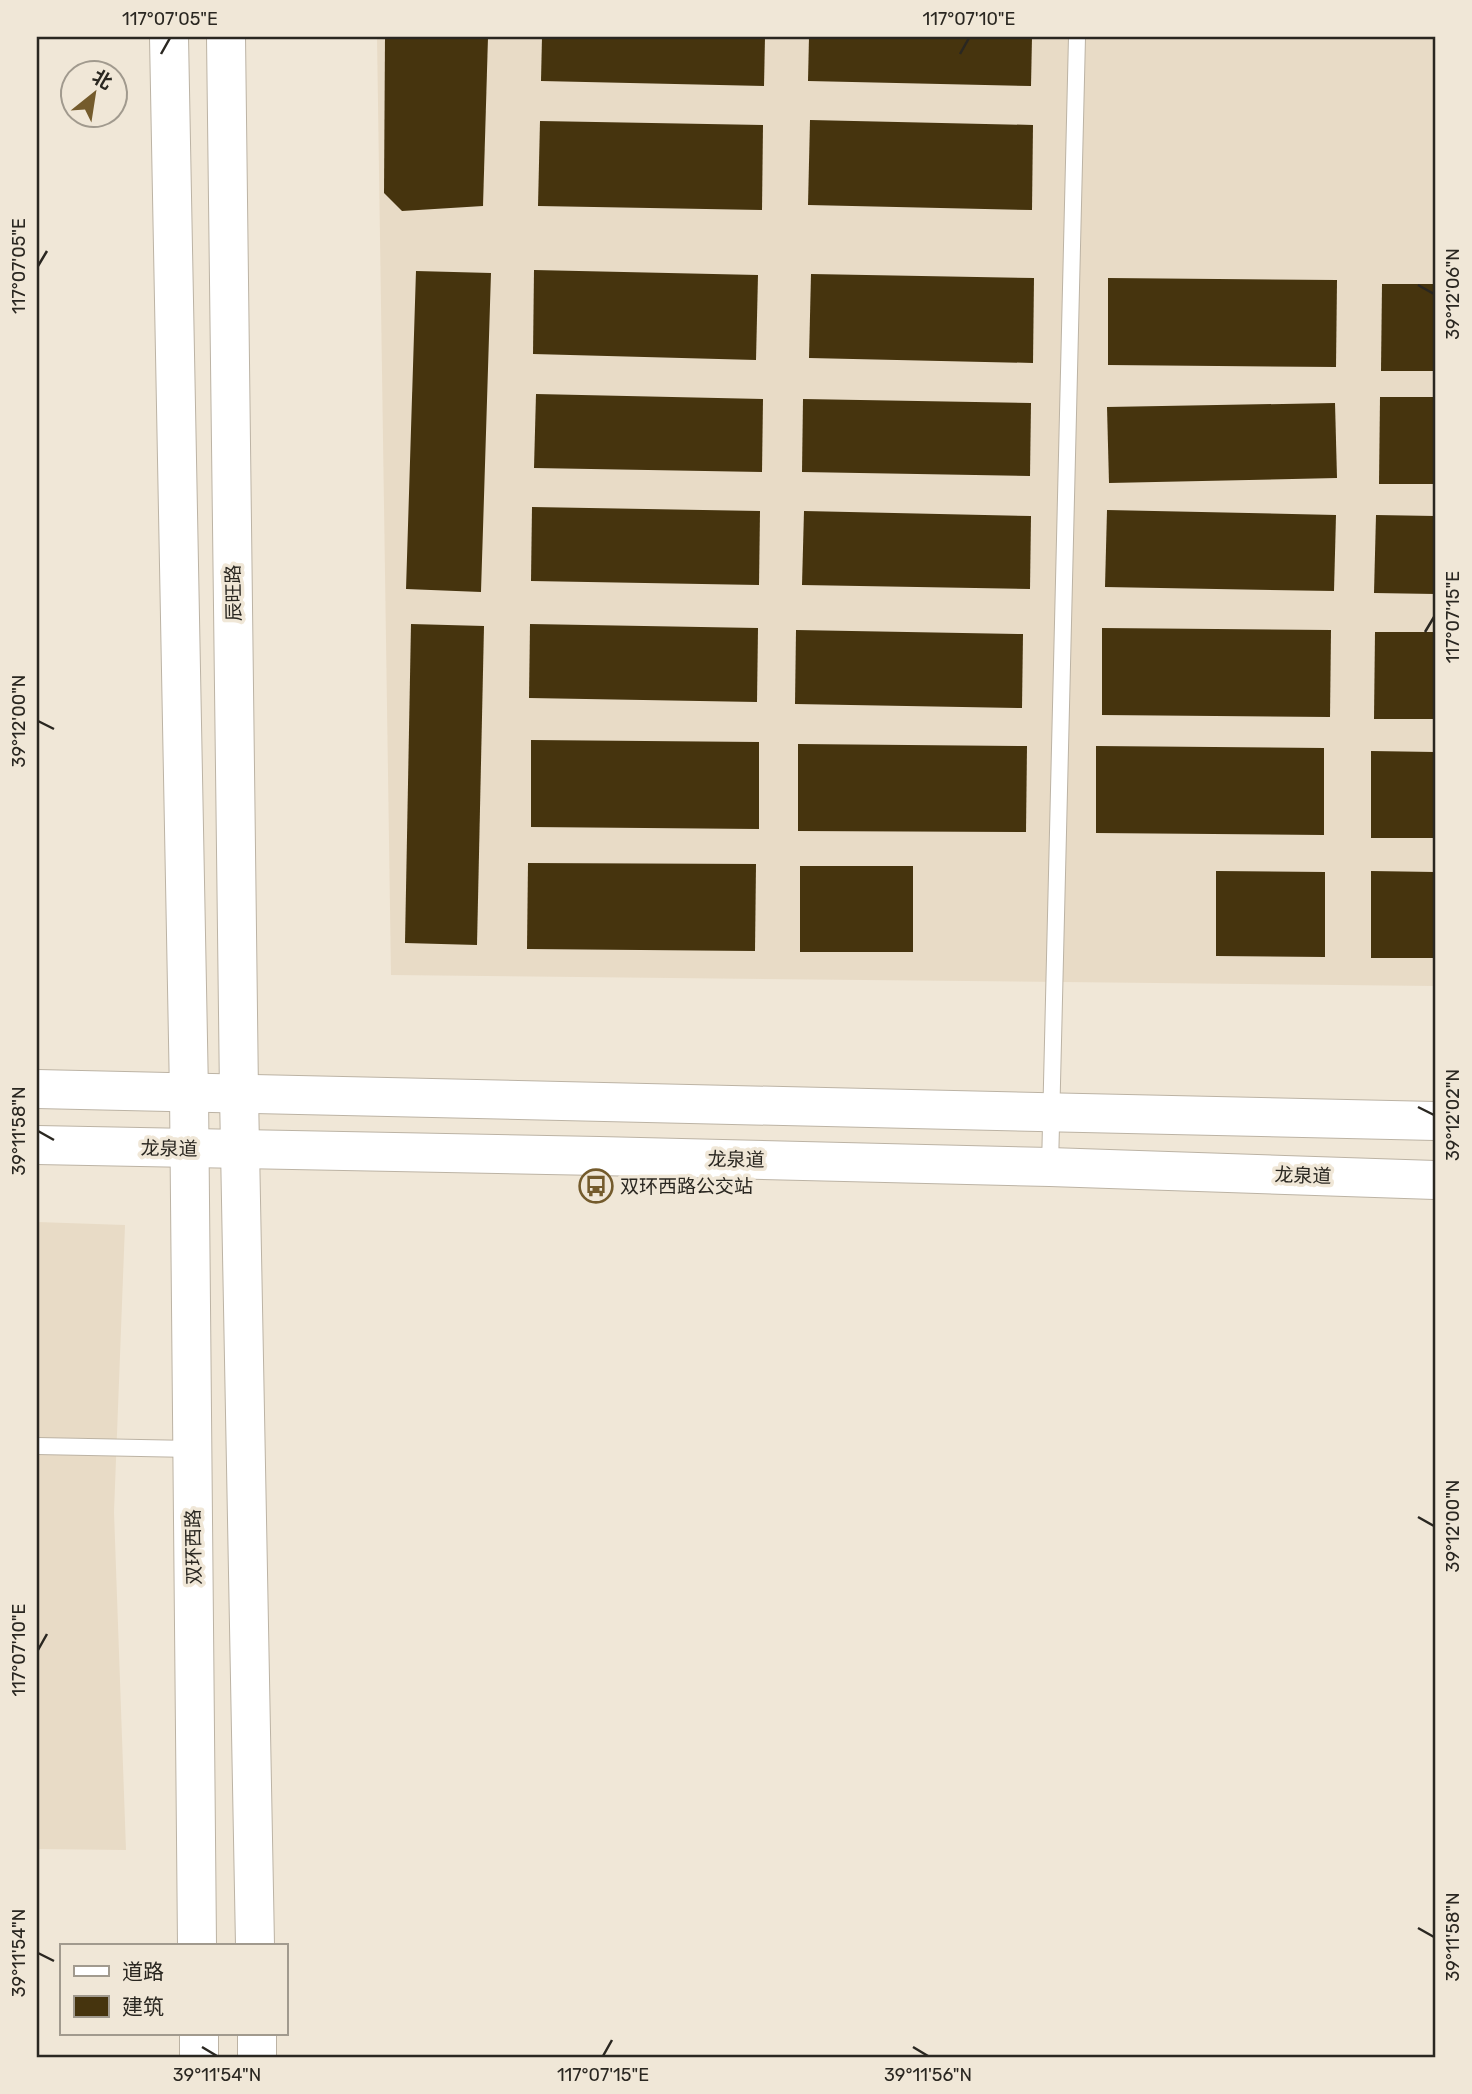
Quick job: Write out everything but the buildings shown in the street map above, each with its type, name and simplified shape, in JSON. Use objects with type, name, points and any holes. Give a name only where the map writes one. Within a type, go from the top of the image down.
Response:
[{"type":"street","points":[[169,37],[189,1149]]},
{"type":"street","name":"辰旺路","points":[[226,37],[241,1150]]},
{"type":"street","points":[[37,1089],[1435,1121]]},
{"type":"street","name":"龙泉道","points":[[37,1145],[1050,1167],[1435,1180]]},
{"type":"street","name":"双环西路","points":[[189,1149],[197,1944]]},
{"type":"street","points":[[241,1150],[255,1944]]},
{"type":"street","points":[[199,2035],[199,2057]]},
{"type":"street","points":[[257,2035],[257,2057]]},
{"type":"lane","points":[[1050,1167],[1077,37]]},
{"type":"lane","points":[[37,1446],[192,1449]]},
{"type":"shaded area","points":[[377,37],[1435,37],[1435,986],[391,975]]},
{"type":"shaded area","points":[[37,1222],[125,1225],[114,1512],[126,1850],[37,1849]]},
{"type":"place","name":"双环西路公交站","points":[[596,1186]]}]
